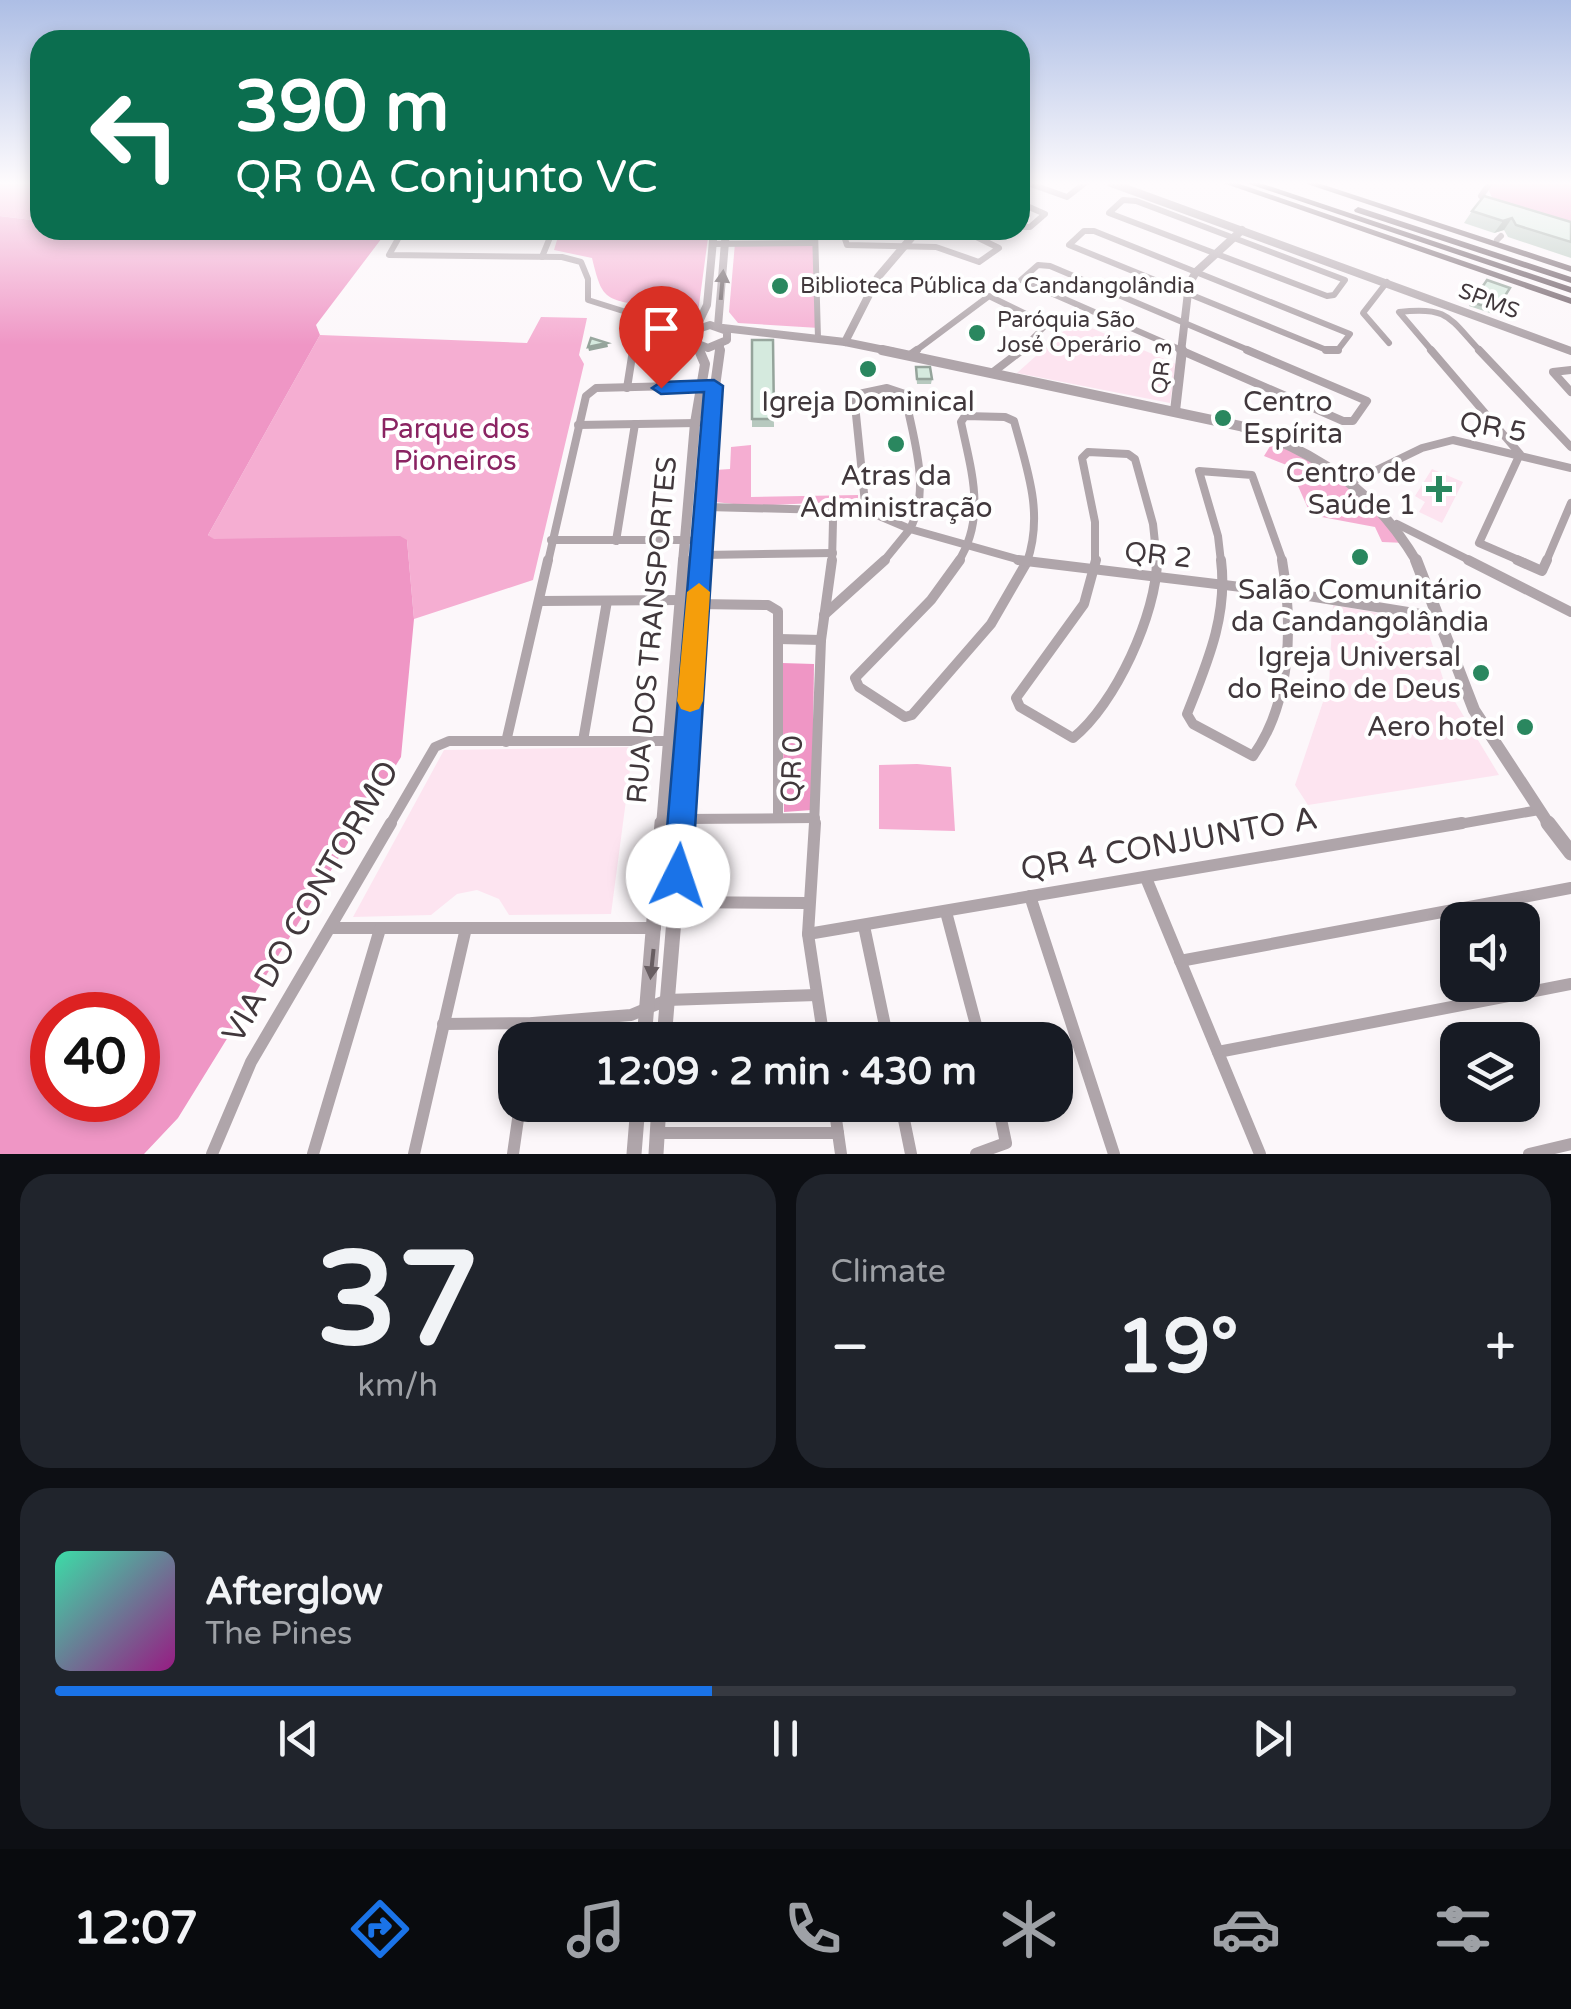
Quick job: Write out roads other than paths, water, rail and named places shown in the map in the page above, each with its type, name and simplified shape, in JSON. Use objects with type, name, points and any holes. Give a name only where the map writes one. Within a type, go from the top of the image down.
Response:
[{"type":"highway","points":[[1409,237],[1571,290]]},
{"type":"highway","points":[[1441,237],[1571,280]]},
{"type":"highway","points":[[1452,237],[1481,250]]},
{"type":"main road","points":[[1384,237],[1571,301]]},
{"type":"main road","points":[[1472,237],[1571,269]]},
{"type":"street","points":[[1077,237],[1068,242],[1081,252],[1333,352],[1350,334],[1107,237]]},
{"type":"street","points":[[1174,237],[1327,296],[1334,295],[1346,280],[1245,237]]},
{"type":"street","name":"QR 3","points":[[1175,412],[1187,294],[1196,272],[1235,237]]},
{"type":"street","name":"SPMS","points":[[1247,237],[1388,282],[1571,351]]},
{"type":"street","points":[[396,240],[389,254],[400,257],[562,257],[581,262],[588,280],[586,296],[593,304],[639,316],[628,388]]},
{"type":"street","points":[[498,256],[504,240]]},
{"type":"street","points":[[542,257],[549,240]]},
{"type":"street","points":[[695,330],[707,306],[713,240]]},
{"type":"street","points":[[720,327],[725,240]]},
{"type":"street","points":[[815,240],[818,338]]},
{"type":"street","points":[[845,240],[847,245],[936,246],[978,262],[1000,248],[983,240]]},
{"type":"street","points":[[845,342],[878,276],[909,240]]},
{"type":"street","points":[[712,244],[815,243]]},
{"type":"street","points":[[1047,264],[1367,401],[1353,421],[1342,421],[1181,351],[1021,279],[1038,265],[1047,264]]},
{"type":"street","points":[[1388,282],[1363,313],[1389,343]]},
{"type":"street","points":[[910,355],[989,296],[1036,319],[1044,328],[992,373]]},
{"type":"street","points":[[1571,447],[1445,314],[1430,308],[1400,310],[1401,316],[1520,454],[1479,543],[1542,571],[1571,503]]},
{"type":"street","points":[[695,330],[720,327],[845,342],[1175,412],[1279,438],[1354,481],[1396,524],[1413,549],[1462,687],[1482,726],[1571,853]]},
{"type":"street","name":"RUA DOS TRANSPORTES","points":[[665,1022],[687,741],[688,534],[708,386],[729,336],[720,327]]},
{"type":"street","name":"RUA DOS TRANSPORTES","points":[[695,330],[691,338],[705,364],[708,386]]},
{"type":"street","points":[[698,346],[766,335]]},
{"type":"street","points":[[1571,370],[1554,372],[1571,392]]},
{"type":"street","points":[[506,742],[542,601],[551,540],[586,396],[596,388],[708,386]]},
{"type":"street","name":"QR 2","points":[[911,529],[919,505],[918,477],[905,394],[899,389],[861,390],[854,394],[866,503],[878,515],[911,529],[1029,563],[1290,593],[1439,617]]},
{"type":"street","points":[[961,419],[1014,420],[1036,516],[1029,563],[983,630],[912,715],[905,717],[859,687],[855,678],[935,592],[970,546],[976,501],[961,419]]},
{"type":"street","points":[[578,424],[703,423]]},
{"type":"street","name":"RUA DOS TRANSPORTES","points":[[645,1022],[670,740],[690,602],[703,554],[707,507],[703,423]]},
{"type":"street","points":[[616,541],[635,424]]},
{"type":"street","name":"QR 5","points":[[1354,481],[1443,441],[1474,442],[1571,468]]},
{"type":"street","points":[[1088,452],[1128,454],[1135,459],[1156,523],[1160,578],[1144,633],[1130,661],[1080,734],[1070,738],[1020,706],[1016,698],[1074,620],[1095,572],[1098,526],[1082,458],[1088,452]]},
{"type":"street","points":[[1201,470],[1252,475],[1275,523],[1290,593],[1289,646],[1280,694],[1269,726],[1252,756],[1193,724],[1188,714],[1217,638],[1224,585],[1218,536],[1197,475],[1201,470]]},
{"type":"street","name":"QR 0","points":[[707,507],[819,508],[830,513],[833,521],[833,553],[821,640],[816,818],[808,903],[808,934],[821,1022]]},
{"type":"street","points":[[1396,524],[1571,612]]},
{"type":"street","points":[[551,540],[616,541],[688,534],[705,527]]},
{"type":"street","points":[[824,615],[875,569],[911,529]]},
{"type":"street","points":[[703,554],[833,553]]},
{"type":"street","points":[[542,601],[768,605],[778,611],[778,818]]},
{"type":"street","points":[[583,742],[607,601]]},
{"type":"street","points":[[780,639],[821,640]]},
{"type":"street","name":"VIA DO CONTORMO","points":[[212,1154],[251,1062],[430,752],[449,741],[687,741]]},
{"type":"street","name":"QR 4 CONJUNTO A","points":[[808,934],[1538,810]]},
{"type":"street","points":[[682,819],[816,818]]},
{"type":"street","points":[[1146,878],[1260,1154]]},
{"type":"street","points":[[1180,960],[1571,888]]},
{"type":"street","points":[[1030,896],[1114,1154]]},
{"type":"street","points":[[676,902],[808,903]]},
{"type":"street","points":[[946,912],[975,1022]]},
{"type":"street","points":[[864,926],[884,1022]]},
{"type":"street","points":[[330,928],[656,928]]},
{"type":"street","points":[[414,1154],[466,928]]},
{"type":"street","points":[[313,1154],[380,929]]},
{"type":"street","points":[[1218,1052],[1571,984]]},
{"type":"street","points":[[546,1022],[632,1015],[667,1000],[817,995]]},
{"type":"street","points":[[443,1024],[498,1023]]},
{"type":"street","points":[[513,1154],[518,1122]]},
{"type":"street","points":[[634,1154],[637,1122]]},
{"type":"street","points":[[656,1154],[659,1122]]},
{"type":"street","points":[[836,1122],[842,1154]]},
{"type":"street","points":[[904,1122],[911,1154]]},
{"type":"street","points":[[976,1154],[1006,1143],[1002,1122]]},
{"type":"street","points":[[658,1133],[838,1133]]},
{"type":"street","points":[[1529,1154],[1571,1144]]},
{"type":"place","name":"Biblioteca Pública da Candangolândia","points":[[780,286]]},
{"type":"place","name":"Paróquia São José Operário","points":[[977,333]]},
{"type":"place","name":"Igreja Dominical","points":[[868,369]]},
{"type":"place","name":"Centro Espírita","points":[[1223,418]]},
{"type":"place","name":"Atras da Administração","points":[[896,444]]},
{"type":"place","name":"Centro de Saúde 1","points":[[1439,489]]},
{"type":"place","name":"Salão Comunitário da Candangolândia","points":[[1360,557]]},
{"type":"place","name":"Igreja Universal do Reino de Deus","points":[[1481,673]]},
{"type":"place","name":"Aero hotel","points":[[1525,727]]},
{"type":"park label","name":"Parque dos Pioneiros","points":[[455,445]]}]
